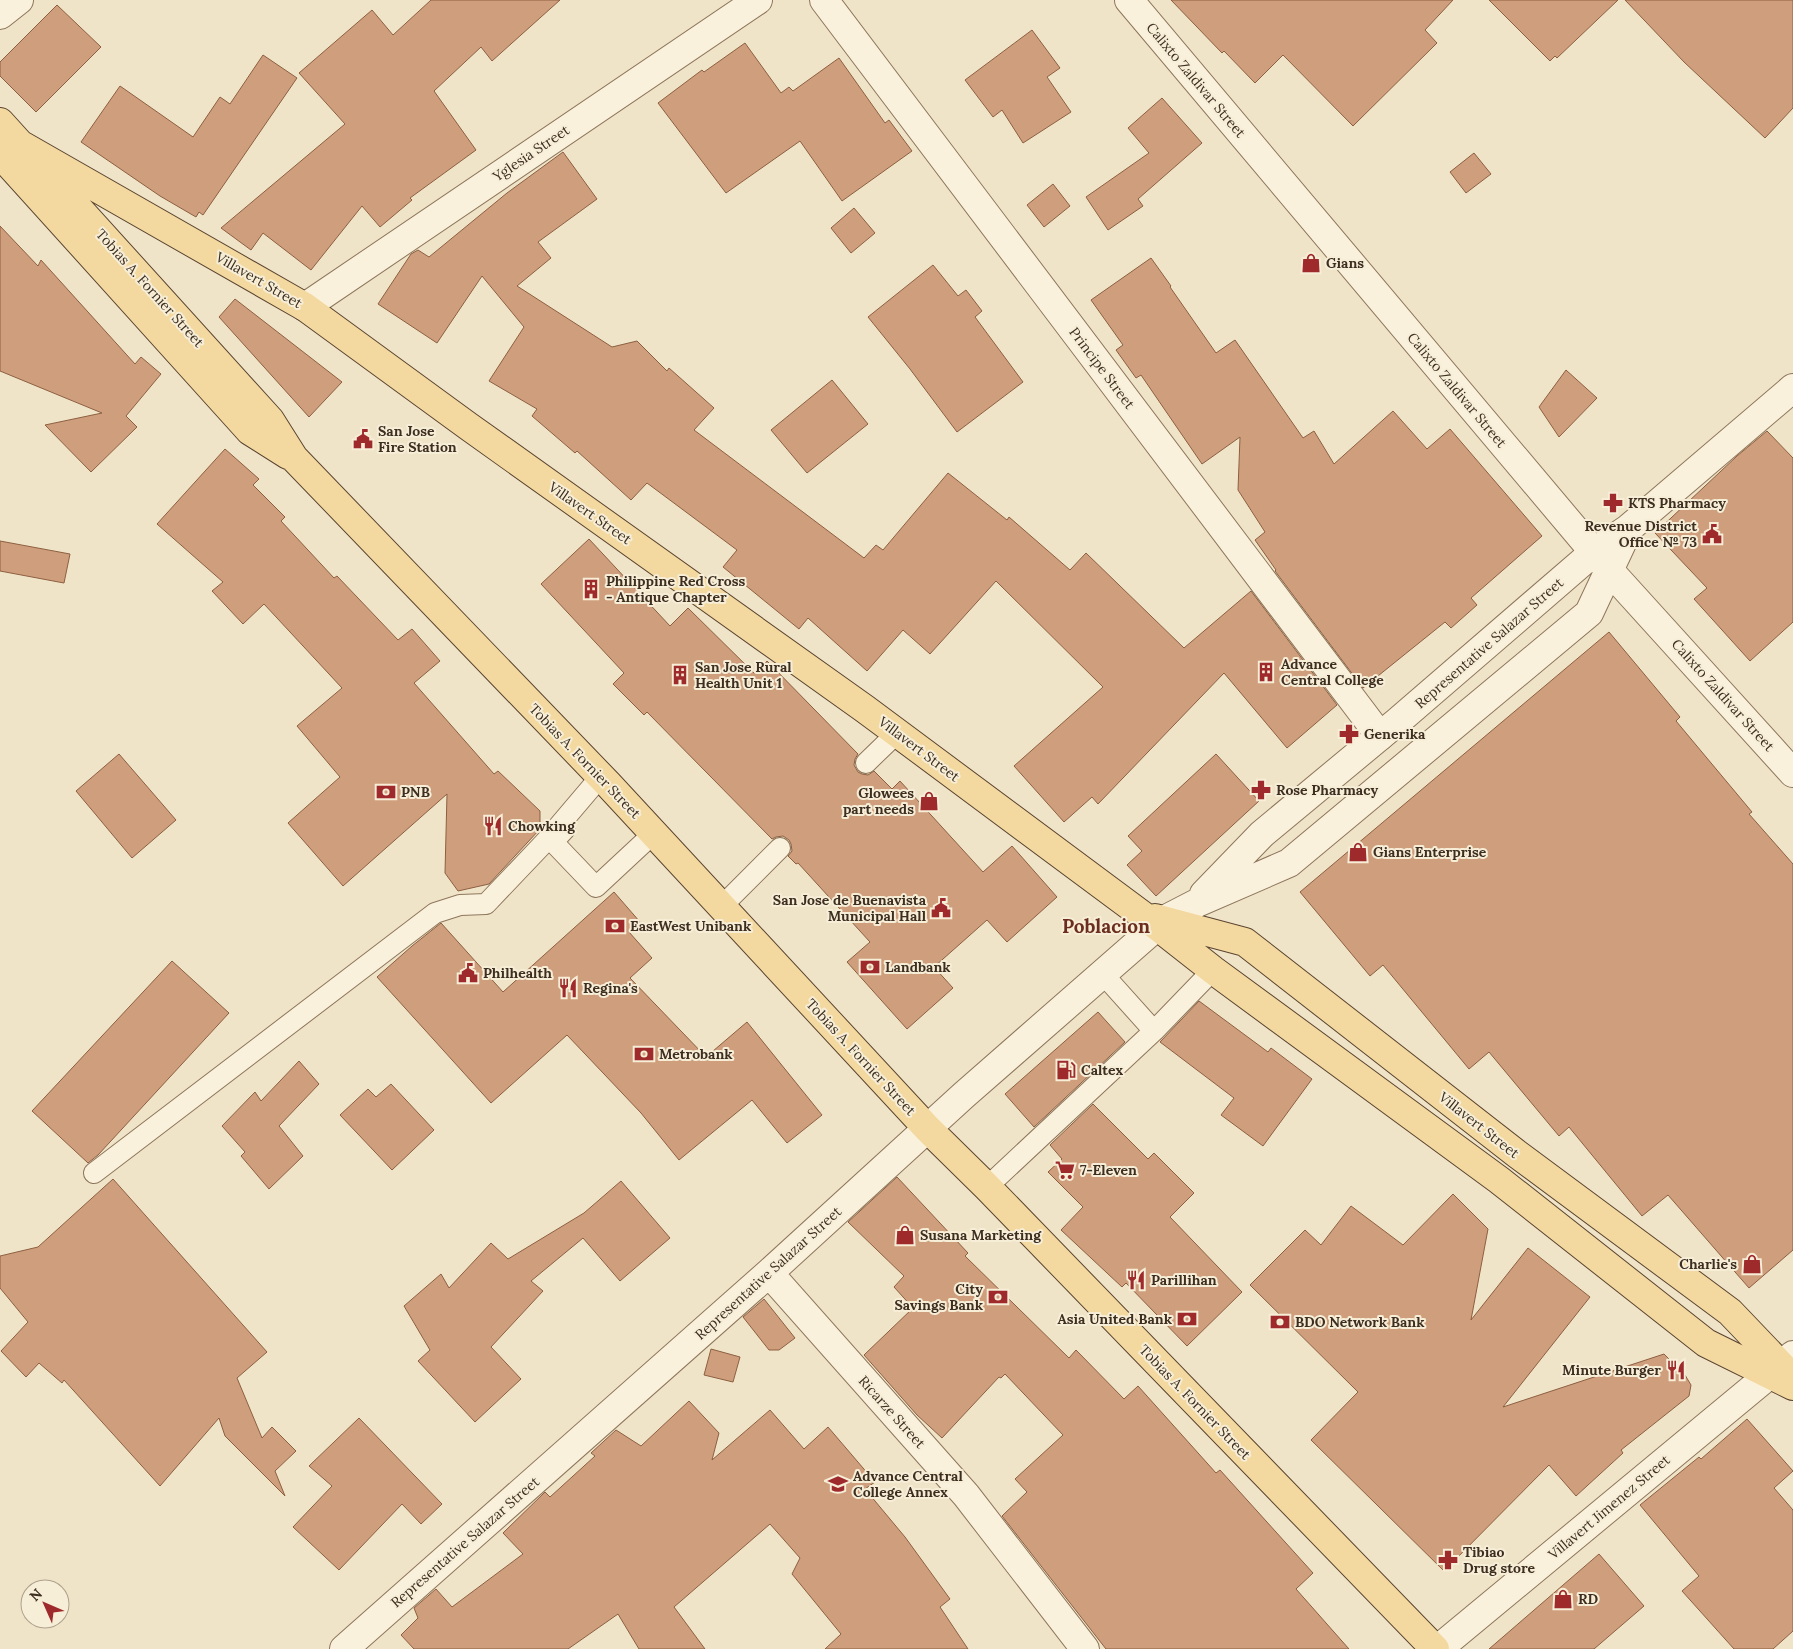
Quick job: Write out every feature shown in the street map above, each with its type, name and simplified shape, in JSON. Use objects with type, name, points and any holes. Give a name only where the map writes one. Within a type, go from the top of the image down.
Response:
[{"type":"main road","name":"Tobias A. Fornier Street","points":[[0,122],[9,148],[270,420],[294,458],[604,780],[927,1128],[987,1187],[1436,1649]]},
{"type":"main road","name":"Villavert Street","points":[[9,148],[305,306],[468,426],[897,733],[1154,920],[1213,970],[1499,1180],[1706,1343],[1786,1372]]},
{"type":"main road","name":"Villavert Street","points":[[1154,920],[1244,942],[1517,1154],[1730,1312],[1786,1372]]},
{"type":"street","points":[[0,15],[19,0]]},
{"type":"street","name":"Yglesia Street","points":[[305,306],[758,0]]},
{"type":"street","name":"Principe Street","points":[[824,0],[1380,736]]},
{"type":"street","name":"Calixto Zaldivar Street","points":[[1129,0],[1601,561],[1793,773]]},
{"type":"street","name":"Representative Salazar Street","points":[[1196,903],[1262,834],[1380,736],[1601,561],[1629,528],[1793,388]]},
{"type":"street","name":"Representative Salazar Street","points":[[344,1649],[769,1273],[927,1128],[1102,973],[1154,920],[1289,863],[1589,614],[1601,561]]},
{"type":"street","name":"Ricarze Street","points":[[769,1273],[966,1495],[1085,1649]]},
{"type":"street","name":"Villavert Jimenez Street","points":[[1436,1649],[1786,1372]]},
{"type":"lane","points":[[866,763],[897,733]]},
{"type":"lane","points":[[604,780],[553,842],[596,886],[654,833]]},
{"type":"lane","points":[[94,1173],[435,914],[460,905],[486,904],[604,780]]},
{"type":"lane","points":[[722,906],[780,848]]},
{"type":"lane","points":[[987,1187],[1154,1031],[1213,970]]},
{"type":"lane","points":[[1102,973],[1154,1031]]},
{"type":"building","points":[[431,0],[560,0],[492,61],[481,47],[434,91],[476,150],[410,198],[412,200],[380,227],[362,206],[311,270],[263,233],[251,250],[221,228],[345,124],[299,73],[372,10],[393,35]]},
{"type":"building","points":[[1171,0],[1453,0],[1425,30],[1437,43],[1353,126],[1283,55],[1255,83],[1224,51],[1222,53]]},
{"type":"building","points":[[1489,0],[1618,0],[1557,58],[1555,56],[1550,61]]},
{"type":"building","points":[[1625,0],[1793,0],[1793,108],[1765,138],[1684,62]]},
{"type":"building","points":[[57,5],[101,47],[36,112],[0,76],[0,62]]},
{"type":"building","points":[[1032,30],[1060,68],[1047,77],[1071,112],[1023,143],[1002,110],[993,117],[965,80]]},
{"type":"building","points":[[745,43],[781,93],[789,87],[793,91],[839,58],[885,123],[889,120],[912,151],[842,201],[800,141],[726,193],[658,103],[702,70],[704,72]]},
{"type":"building","points":[[263,55],[297,78],[203,215],[199,212],[196,217],[160,196],[81,142],[120,86],[193,137],[220,97],[230,104]]},
{"type":"building","points":[[1162,98],[1202,143],[1138,199],[1143,206],[1108,230],[1086,197],[1149,153],[1128,128]]},
{"type":"building","points":[[563,152],[597,199],[538,242],[551,258],[517,286],[612,347],[637,341],[667,371],[669,368],[714,408],[694,430],[864,558],[876,545],[883,550],[948,473],[1007,520],[1009,517],[1070,570],[1086,553],[1184,648],[1251,591],[1337,705],[1287,748],[1224,673],[1098,804],[1092,797],[1064,822],[1014,766],[1103,687],[996,581],[930,654],[903,630],[867,671],[808,618],[799,629],[723,567],[737,550],[647,483],[631,500],[577,451],[575,453],[532,416],[537,409],[489,381],[524,327],[482,276],[437,343],[378,304],[411,254],[418,250],[429,257],[507,193]]},
{"type":"building","points":[[1474,153],[1491,174],[1466,193],[1450,172]]},
{"type":"building","points":[[1053,184],[1070,206],[1044,227],[1027,205]]},
{"type":"building","points":[[854,208],[875,233],[851,253],[831,228]]},
{"type":"building","points":[[0,226],[38,266],[41,260],[135,364],[141,357],[161,374],[126,416],[137,427],[91,472],[45,425],[102,413],[0,371]]},
{"type":"building","points":[[1151,258],[1216,353],[1235,340],[1303,438],[1314,431],[1334,464],[1393,411],[1427,449],[1450,429],[1542,536],[1471,598],[1477,605],[1451,628],[1445,622],[1363,688],[1275,571],[1255,540],[1265,532],[1238,490],[1240,437],[1202,464],[1141,375],[1136,378],[1116,350],[1123,345],[1091,300]]},
{"type":"building","points":[[933,265],[958,296],[966,290],[982,311],[975,317],[1023,382],[957,432],[868,317]]},
{"type":"building","points":[[235,299],[342,382],[309,417],[219,317]]},
{"type":"building","points":[[1566,370],[1597,398],[1559,437],[1539,407]]},
{"type":"building","points":[[832,380],[868,424],[807,473],[771,430]]},
{"type":"building","points":[[1767,431],[1793,458],[1793,622],[1750,661],[1694,599],[1707,588],[1655,533],[1737,456]]},
{"type":"building","points":[[225,449],[259,479],[253,485],[285,517],[281,521],[334,578],[337,576],[398,640],[412,629],[440,661],[414,683],[494,774],[498,771],[540,811],[540,829],[489,884],[458,891],[445,873],[447,794],[343,886],[288,823],[340,777],[297,726],[342,688],[264,604],[243,624],[212,591],[223,582],[157,524]]},
{"type":"building","points":[[589,539],[670,626],[688,608],[755,674],[767,661],[858,754],[854,765],[858,772],[868,775],[874,771],[892,789],[900,781],[983,872],[1012,846],[1057,897],[1007,942],[987,920],[934,967],[953,988],[907,1029],[847,962],[870,942],[798,863],[796,864],[788,856],[792,851],[789,840],[783,836],[772,839],[647,712],[644,715],[613,684],[624,673],[541,584]]},
{"type":"building","points":[[0,541],[70,554],[64,583],[0,571]]},
{"type":"building","points":[[1609,632],[1680,717],[1676,721],[1752,812],[1749,814],[1793,864],[1793,1250],[1749,1288],[1668,1195],[1642,1216],[1569,1127],[1559,1136],[1489,1052],[1469,1069],[1383,965],[1370,976],[1300,892]]},
{"type":"building","points":[[119,754],[176,820],[132,858],[76,791]]},
{"type":"building","points":[[1216,754],[1259,801],[1156,896],[1127,865],[1142,851],[1128,836]]},
{"type":"building","points":[[614,892],[640,922],[629,932],[652,958],[630,978],[706,1057],[747,1022],[822,1115],[787,1143],[752,1100],[679,1160],[641,1113],[567,1035],[491,1103],[377,977],[441,923],[503,992]]},
{"type":"building","points":[[172,961],[229,1013],[98,1155],[88,1163],[32,1111]]},
{"type":"building","points":[[1199,1001],[1268,1052],[1271,1048],[1312,1079],[1263,1146],[1221,1115],[1234,1098],[1160,1042]]},
{"type":"building","name":"Caltex","points":[[1098,1012],[1125,1042],[1034,1127],[1005,1094]]},
{"type":"building","points":[[299,1061],[319,1084],[279,1126],[303,1156],[269,1189],[241,1156],[245,1152],[222,1126],[255,1092],[261,1101]]},
{"type":"building","points":[[391,1084],[434,1130],[392,1170],[340,1115],[368,1089],[376,1097]]},
{"type":"building","points":[[1093,1104],[1148,1159],[1154,1153],[1194,1193],[1170,1217],[1242,1292],[1187,1346],[1126,1283],[1122,1287],[1061,1230],[1083,1207],[1048,1172],[1062,1159],[1050,1145]]},
{"type":"building","points":[[897,1177],[968,1253],[965,1256],[1069,1358],[1076,1350],[1124,1399],[1138,1386],[1216,1473],[1220,1470],[1313,1573],[1296,1589],[1349,1649],[1106,1649],[1002,1516],[1027,1492],[1015,1479],[1063,1435],[1005,1374],[1001,1378],[999,1377],[942,1438],[917,1415],[864,1355],[913,1308],[894,1287],[904,1276],[848,1222]]},
{"type":"building","points":[[113,1179],[267,1352],[237,1378],[262,1438],[272,1427],[296,1451],[275,1471],[285,1496],[225,1436],[219,1418],[160,1486],[64,1380],[62,1383],[39,1363],[26,1377],[1,1351],[28,1322],[0,1288],[0,1256],[38,1247]]},
{"type":"building","points":[[621,1181],[670,1238],[620,1281],[583,1238],[531,1281],[543,1291],[491,1347],[521,1379],[475,1422],[418,1361],[430,1350],[404,1306],[441,1274],[449,1288],[491,1243],[508,1259],[584,1213]]},
{"type":"building","points":[[1453,1194],[1488,1229],[1471,1320],[1528,1248],[1590,1297],[1503,1407],[1664,1354],[1685,1375],[1691,1385],[1689,1396],[1621,1450],[1623,1453],[1576,1496],[1549,1465],[1444,1571],[1311,1440],[1358,1392],[1250,1285],[1305,1230],[1321,1245],[1351,1206],[1403,1245]]},
{"type":"building","points":[[764,1299],[795,1338],[779,1350],[769,1350],[743,1317]]},
{"type":"building","points":[[711,1349],[740,1357],[733,1382],[704,1375]]},
{"type":"building","points":[[689,1401],[719,1433],[712,1460],[770,1410],[804,1449],[828,1427],[875,1482],[865,1489],[905,1537],[950,1599],[940,1607],[968,1649],[825,1649],[841,1634],[792,1574],[800,1558],[770,1524],[674,1607],[705,1649],[639,1649],[618,1614],[568,1649],[414,1649],[401,1635],[418,1618],[414,1608],[436,1589],[452,1607],[523,1554],[503,1533],[545,1492],[550,1497],[595,1456],[591,1453],[616,1430],[641,1446]]},
{"type":"building","points":[[359,1418],[442,1504],[421,1524],[402,1504],[339,1570],[293,1527],[332,1486],[309,1466]]},
{"type":"building","points":[[1747,1419],[1793,1471],[1774,1488],[1793,1510],[1793,1631],[1773,1649],[1734,1649],[1682,1591],[1699,1576],[1640,1505],[1699,1457],[1701,1459]]},
{"type":"building","points":[[1599,1554],[1644,1606],[1594,1649],[1489,1649]]},
{"type":"place","name":"Gians","points":[[1311,263]]},
{"type":"place","name":"San Jose Fire Station","points":[[363,439]]},
{"type":"place","name":"KTS Pharmacy","points":[[1613,503]]},
{"type":"place","name":"Revenue District Office № 73","points":[[1712,534]]},
{"type":"place","name":"Philippine Red Cross - Antique Chapter","points":[[591,589]]},
{"type":"place","name":"Advance Central College","points":[[1266,672]]},
{"type":"place","name":"San Jose Rural Health Unit 1","points":[[680,675]]},
{"type":"place","name":"Generika","points":[[1349,734]]},
{"type":"place","name":"Rose Pharmacy","points":[[1261,790]]},
{"type":"place","name":"PNB","points":[[386,792]]},
{"type":"place","name":"Glowees part needs","points":[[929,801]]},
{"type":"place","name":"Chowking","points":[[493,826]]},
{"type":"place","name":"Gians Enterprise","points":[[1358,852]]},
{"type":"place","name":"San Jose de Buenavista Municipal Hall","points":[[941,908]]},
{"type":"place","name":"EastWest Unibank","points":[[615,926]]},
{"type":"place","name":"Landbank","points":[[870,967]]},
{"type":"place","name":"Philhealth","points":[[468,973]]},
{"type":"place","name":"Regina's","points":[[568,988]]},
{"type":"place","name":"Metrobank","points":[[644,1054]]},
{"type":"place","name":"Caltex","points":[[1066,1070]]},
{"type":"place","name":"7-Eleven","points":[[1065,1170]]},
{"type":"place","name":"Susana Marketing","points":[[905,1235]]},
{"type":"place","name":"Charlie's","points":[[1752,1264]]},
{"type":"place","name":"Parillihan","points":[[1136,1280]]},
{"type":"place","name":"City Savings Bank","points":[[998,1297]]},
{"type":"place","name":"Asia United Bank","points":[[1187,1319]]},
{"type":"place","name":"BDO Network Bank","points":[[1280,1322]]},
{"type":"place","name":"Minute Burger","points":[[1676,1370]]},
{"type":"place","name":"Advance Central College Annex","points":[[838,1484]]},
{"type":"place","name":"Tibiao Drug store","points":[[1448,1560]]},
{"type":"place","name":"RD","points":[[1563,1599]]},
{"type":"district","name":"Poblacion","points":[[1106,926]]}]
